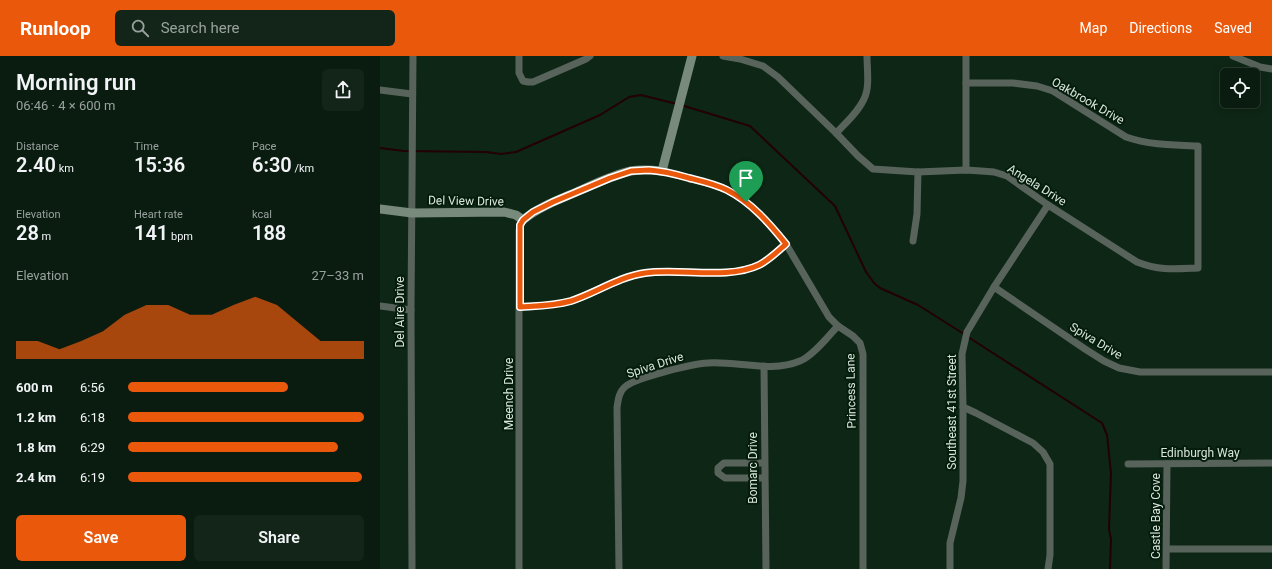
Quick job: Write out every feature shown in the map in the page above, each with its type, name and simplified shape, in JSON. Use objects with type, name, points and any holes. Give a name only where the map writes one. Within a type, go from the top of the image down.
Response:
[{"type":"street","name":"Del Aire Drive","points":[[412,569],[411,310],[413,56]]},
{"type":"street","points":[[519,56],[519,73],[523,81],[528,82],[533,82],[590,56]]},
{"type":"street","points":[[523,220],[533,212],[553,202],[610,178],[631,171],[662,171],[692,56]]},
{"type":"street","name":"Angela Drive","points":[[723,56],[764,66],[778,77],[873,169],[918,172],[966,170],[994,172],[1007,176],[1048,205],[1138,262],[1151,267],[1170,269],[1198,268],[1198,146]]},
{"type":"street","points":[[836,132],[852,117],[864,99],[868,78],[868,56]]},
{"type":"street","points":[[966,56],[966,170]]},
{"type":"street","points":[[1233,56],[1260,67],[1272,69]]},
{"type":"street","name":"Oakbrook Drive","points":[[966,83],[1013,83],[1037,86],[1053,91],[1126,137],[1138,141],[1171,145],[1198,146]]},
{"type":"street","points":[[380,90],[412,94]]},
{"type":"street","name":"Princess Lane","points":[[662,171],[711,184],[727,190],[746,202],[775,230],[786,244],[829,317],[860,343],[863,354],[863,569]]},
{"type":"street","points":[[913,241],[917,214],[918,172]]},
{"type":"street","name":"Southeast 41st Street","points":[[950,569],[950,543],[961,498],[963,408],[962,354],[967,332],[994,287],[1048,205]]},
{"type":"street","name":"Del View Drive","points":[[380,209],[412,213],[504,212],[516,215],[523,220]]},
{"type":"street","name":"Meench Drive","points":[[520,569],[520,225],[523,220]]},
{"type":"street","points":[[520,307],[553,306],[572,301],[622,279],[645,273],[722,272],[745,270],[760,264],[786,244]]},
{"type":"street","name":"Spiva Drive","points":[[994,287],[1085,349],[1104,361],[1119,368],[1140,372],[1272,372]]},
{"type":"street","points":[[380,306],[411,310]]},
{"type":"street","name":"Spiva Drive","points":[[619,569],[617,408],[619,396],[626,386],[640,379],[688,366],[709,363],[764,366],[789,364],[801,361],[811,354],[838,326]]},
{"type":"street","name":"Bomarc Drive","points":[[764,366],[766,569]]},
{"type":"street","points":[[963,408],[976,413],[1033,443],[1043,452],[1050,464],[1050,555],[1048,569]]},
{"type":"street","points":[[764,463],[724,463],[718,468],[718,473],[725,478],[764,478]]},
{"type":"street","name":"Edinburgh Way","points":[[1128,464],[1272,463]]},
{"type":"street","name":"Castle Bay Cove","points":[[1166,569],[1167,464]]},
{"type":"street","points":[[1167,549],[1272,549]]},
{"type":"waterway","points":[[380,148],[404,151],[486,152],[501,154],[516,152],[600,115],[629,97],[641,95],[677,104]]},
{"type":"waterway","points":[[681,105],[750,126],[835,206],[866,272],[874,283],[880,288],[918,305],[964,334]]},
{"type":"waterway","points":[[968,337],[1102,423],[1107,435],[1111,473],[1109,529],[1111,539],[1110,569]]},
{"type":"route","points":[[649,170],[662,171],[711,184],[727,190],[746,202],[775,230],[786,244],[760,264],[745,270],[722,272],[645,273],[622,279],[572,301],[553,306],[520,307],[520,225],[523,220],[533,212],[553,202],[610,178],[631,171],[649,170]]}]
